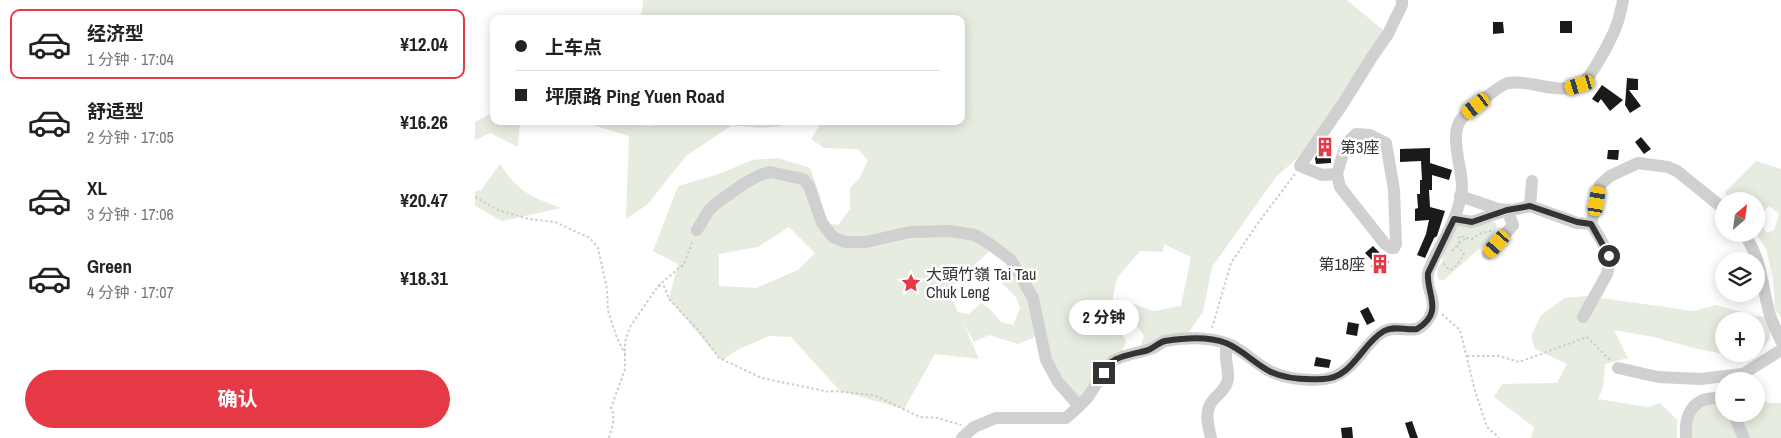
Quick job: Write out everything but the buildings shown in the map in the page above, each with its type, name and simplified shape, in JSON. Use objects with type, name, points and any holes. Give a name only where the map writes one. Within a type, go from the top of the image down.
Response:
[{"type":"street","points":[[1337,174],[1323,175],[1300,166],[1388,34],[1402,5],[1402,0]]},
{"type":"street","points":[[963,438],[973,428],[996,418],[1066,418],[1087,398],[1112,361],[1155,348],[1163,341],[1196,338],[1210,340],[1227,344],[1243,352],[1276,374],[1298,379],[1327,379],[1341,373],[1350,366],[1375,337],[1383,331],[1396,328],[1415,329],[1420,327],[1427,320],[1433,306],[1428,273],[1454,219],[1462,187],[1456,141],[1457,124],[1463,116],[1503,85],[1519,82],[1557,89],[1580,85],[1592,72],[1612,36],[1618,23],[1623,0]]},
{"type":"street","points":[[1356,134],[1370,135],[1386,143],[1394,190],[1394,248],[1385,244],[1340,187],[1337,174],[1347,143],[1356,134]]},
{"type":"street","points":[[1583,316],[1607,274],[1609,267],[1609,256],[1591,224],[1600,185],[1610,176],[1638,163],[1667,167],[1677,171],[1715,202]]},
{"type":"street","points":[[697,230],[709,210],[718,202],[745,183],[770,172],[803,179],[809,186],[822,224],[833,237],[845,242],[866,242],[895,235],[919,232],[950,231],[975,236],[990,244],[1011,260],[1033,298],[1046,360],[1058,382],[1079,406]]},
{"type":"street","points":[[1530,206],[1532,181]]},
{"type":"street","points":[[1460,196],[1488,206],[1507,210]]},
{"type":"street","points":[[1454,219],[1472,222],[1507,210],[1530,206],[1577,222],[1591,224]]},
{"type":"street","points":[[1488,254],[1513,225],[1507,210]]},
{"type":"street","points":[[1750,242],[1760,270],[1769,312],[1781,341]]},
{"type":"street","points":[[1211,438],[1207,413],[1209,407],[1224,389],[1227,380],[1225,354],[1227,344]]},
{"type":"street","points":[[1750,372],[1781,350]]},
{"type":"street","points":[[1618,368],[1658,378],[1715,379]]},
{"type":"street","points":[[1686,438],[1685,422],[1687,414],[1704,400],[1715,398]]},
{"type":"street","points":[[1737,422],[1745,438]]},
{"type":"path","points":[[1210,340],[1213,321],[1231,263],[1257,223],[1300,166]]},
{"type":"path","points":[[475,197],[498,210],[529,219],[555,222],[590,238],[598,248],[607,288],[608,311],[626,357]]},
{"type":"path","points":[[609,438],[614,414],[611,408],[625,369],[625,342],[630,327],[658,286],[684,264],[697,230]]},
{"type":"path","points":[[1459,243],[1459,236],[1472,239],[1479,234],[1495,230],[1506,233]]},
{"type":"path","points":[[1463,237],[1464,232]]},
{"type":"path","points":[[1448,254],[1467,238]]},
{"type":"path","points":[[1445,263],[1445,266],[1450,270],[1460,262],[1463,253],[1457,246]]},
{"type":"path","points":[[658,286],[664,286],[669,299],[700,332],[719,358],[763,378],[829,392],[833,390],[873,395],[920,417],[937,418],[973,428]]},
{"type":"path","points":[[1433,306],[1460,330],[1475,391],[1487,427],[1499,438]]},
{"type":"path","points":[[1467,356],[1499,356],[1519,362],[1587,337],[1618,368]]},
{"type":"shaded area","points":[[643,0],[1347,0],[1388,34],[1322,136],[1276,177],[1212,267],[1203,312],[1186,336],[1139,349],[1144,336],[1130,316],[1130,303],[1154,311],[1181,306],[1191,257],[1164,244],[1163,252],[1140,251],[1117,278],[1110,312],[1126,341],[1119,359],[1079,406],[1057,379],[1042,334],[1018,344],[989,335],[974,342],[962,320],[979,359],[935,354],[904,409],[840,391],[791,337],[769,336],[737,350],[723,360],[719,358],[669,299],[678,264],[653,251],[678,186],[719,174],[752,160],[778,158],[810,168],[820,196],[822,223],[838,225],[850,209],[850,188],[859,179],[868,160],[858,149],[824,148],[811,139],[820,125],[965,125],[965,15],[641,15]],"holes":[[[789,227],[815,253],[798,270],[756,288],[719,286],[719,254],[758,247]],[[998,243],[1016,279],[1007,269],[999,280],[1016,297],[1020,308],[1013,325],[1001,322],[989,308],[981,303],[969,314],[958,312],[948,290]]]},
{"type":"shaded area","points":[[490,114],[490,125],[520,125],[518,147],[490,133],[475,140],[475,122]]},
{"type":"shaded area","points":[[592,125],[732,125],[686,156],[648,204],[626,219],[629,136]]},
{"type":"shaded area","points":[[732,125],[782,125],[762,128]]},
{"type":"shaded area","points":[[1756,161],[1781,169],[1781,318],[1775,309],[1773,278],[1766,249],[1762,242],[1765,242],[1765,231],[1766,233],[1774,230],[1779,214],[1769,206],[1765,210],[1765,192],[1725,192]]},
{"type":"shaded area","points":[[500,164],[519,188],[561,208],[502,221],[475,206],[475,191],[481,190]]},
{"type":"shaded area","points":[[1492,221],[1497,227],[1491,238],[1444,280],[1440,280],[1438,272],[1443,259],[1440,257],[1458,225]]},
{"type":"shaded area","points":[[1586,296],[1694,311],[1716,305],[1741,312],[1715,312],[1715,352],[1654,337],[1614,330],[1628,358],[1605,364],[1603,387],[1598,399],[1648,407],[1660,403],[1677,420],[1677,438],[1531,438],[1534,427],[1494,397],[1502,384],[1557,383],[1567,364],[1535,349],[1531,336],[1541,315],[1565,298]]},
{"type":"shaded area","points":[[1765,317],[1771,317],[1770,339],[1765,345]]},
{"type":"shaded area","points":[[1715,399],[1715,422],[1765,422],[1765,400],[1768,403],[1781,403],[1781,438],[1686,438],[1698,404]]},
{"type":"place","name":"第3座","points":[[1325,147]]},
{"type":"place","name":"第18座","points":[[1380,264]]},
{"type":"place","name":"大頭竹嶺 Tai Tau Chuk Leng","points":[[911,283]]},
{"type":"route","points":[[1104,373],[1112,361],[1155,348],[1163,341],[1196,338],[1223,342],[1243,352],[1276,374],[1298,379],[1327,379],[1337,375],[1355,362],[1375,337],[1383,331],[1396,328],[1417,329],[1427,320],[1433,306],[1433,298],[1427,275],[1454,219],[1472,222],[1507,210],[1530,206],[1577,222],[1591,224],[1609,256]]}]
